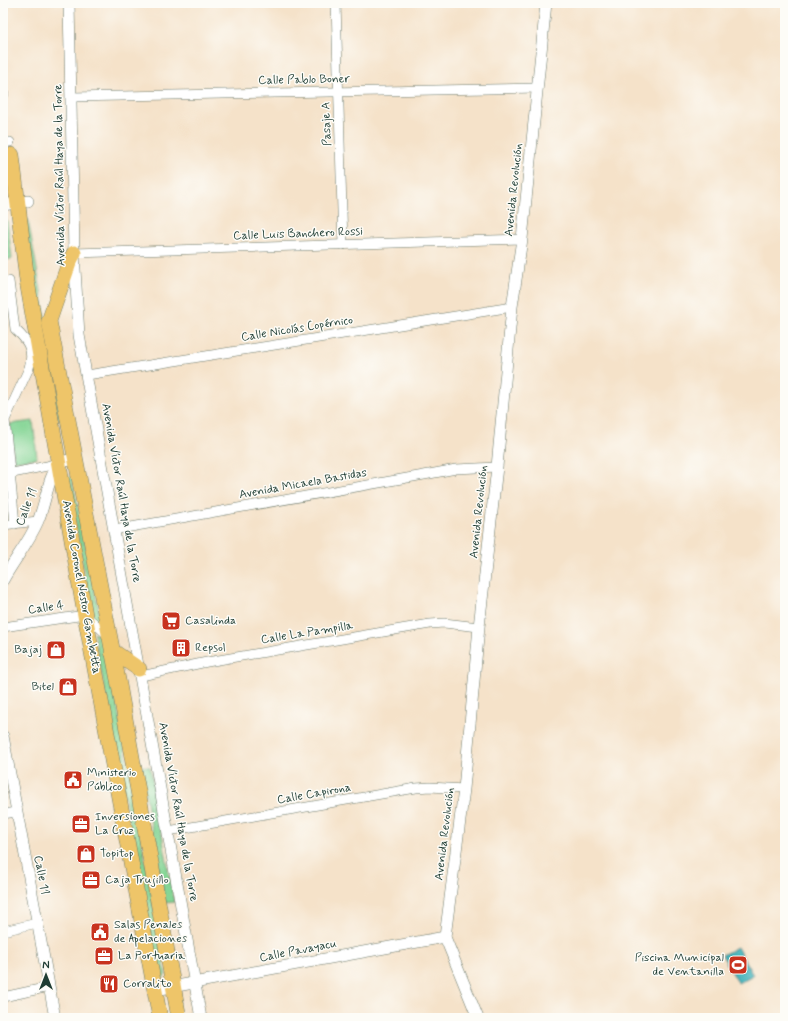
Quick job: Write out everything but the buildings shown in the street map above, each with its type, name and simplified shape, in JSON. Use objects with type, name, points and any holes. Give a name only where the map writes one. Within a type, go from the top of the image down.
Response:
[{"type":"highway","name":"Avenida Coronel Nestor Gambetta","points":[[7,149],[27,281],[85,615],[160,1018]]},
{"type":"highway","name":"Avenida Coronel Nestor Gambetta","points":[[74,253],[69,263],[49,321],[79,475],[179,1018]]},
{"type":"highway","points":[[54,432],[62,434],[70,429]]},
{"type":"highway","points":[[61,477],[68,473],[79,475]]},
{"type":"highway","points":[[112,652],[117,654],[140,673]]},
{"type":"street","name":"Avenida Víctor Raúl Haya de la Torre","points":[[69,3],[74,253],[78,322],[201,1018]]},
{"type":"street","name":"Pasaje A","points":[[336,3],[343,245]]},
{"type":"street","name":"Avenida Revolución","points":[[478,1018],[445,937],[464,789],[512,307],[522,239],[546,3]]},
{"type":"street","name":"Calle Pablo Boner","points":[[71,97],[538,88]]},
{"type":"street","name":"Calle Luis Banchero Rossi","points":[[74,253],[522,239]]},
{"type":"street","points":[[15,524],[7,475],[4,420],[29,368],[31,352],[24,337],[15,329],[6,281],[27,281]]},
{"type":"street","name":"Calle Nicolás Copérnico","points":[[87,375],[512,307]]},
{"type":"street","points":[[7,475],[76,459]]},
{"type":"street","name":"Calle 11","points":[[3,580],[38,521],[53,470],[59,462]]},
{"type":"street","name":"Avenida Micaela Bastidas","points":[[114,530],[456,469],[497,467]]},
{"type":"street","points":[[3,525],[38,521]]},
{"type":"street","points":[[85,615],[109,636]]},
{"type":"street","name":"Calle 4","points":[[3,626],[85,615]]},
{"type":"street","name":"Calle La Pampilla","points":[[140,673],[430,624],[479,627]]},
{"type":"street","name":"Calle 11","points":[[3,736],[55,1018]]},
{"type":"street","name":"Calle Capirona","points":[[168,831],[416,788],[430,787],[464,789]]},
{"type":"street","points":[[3,814],[16,812]]},
{"type":"street","points":[[3,931],[37,923]]},
{"type":"street","name":"Calle Pavayacu","points":[[155,990],[195,984],[445,937]]},
{"type":"street","points":[[3,997],[50,987]]},
{"type":"green space","points":[[25,219],[28,220],[64,418],[62,420],[58,418],[49,380]]},
{"type":"green space","points":[[3,220],[7,220],[12,259],[3,260]]},
{"type":"green space","points":[[33,421],[37,458],[14,461],[10,424]]},
{"type":"green space","points":[[70,476],[72,478],[101,622],[92,619],[68,478]]},
{"type":"green space","points":[[94,633],[105,638],[166,975],[161,979],[158,976]]},
{"type":"green space","points":[[143,766],[150,767],[174,902],[165,903],[141,768]]},
{"type":"water","name":"Piscina Municipal de Ventanilla","points":[[737,947],[753,975],[738,983],[722,955]]},
{"type":"place","name":"Casalinda","points":[[171,621]]},
{"type":"place","name":"Repsol","points":[[181,648]]},
{"type":"place","name":"Bajaj","points":[[56,650]]},
{"type":"place","name":"Bitel","points":[[68,687]]},
{"type":"place","name":"Ministerio Público","points":[[73,780]]},
{"type":"place","name":"Inversiones La Cruz","points":[[81,824]]},
{"type":"place","name":"Topitop","points":[[86,854]]},
{"type":"place","name":"Caja Trujillo","points":[[91,880]]},
{"type":"place","name":"Salas Penales de Apelaciones","points":[[100,932]]},
{"type":"place","name":"La Portuaria","points":[[104,956]]},
{"type":"place","name":"Piscina Municipal de Ventanilla","points":[[738,965]]},
{"type":"place","name":"Corralito","points":[[109,984]]}]
